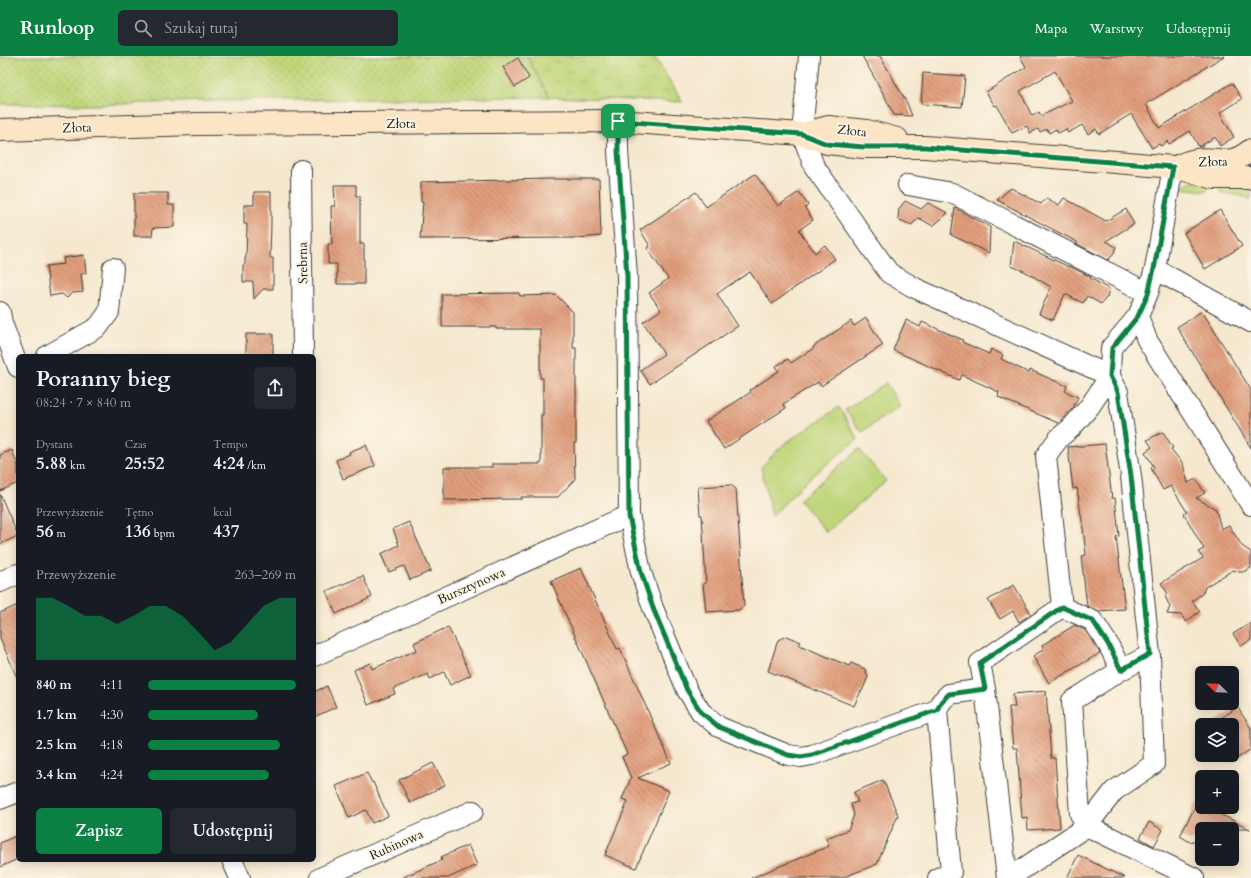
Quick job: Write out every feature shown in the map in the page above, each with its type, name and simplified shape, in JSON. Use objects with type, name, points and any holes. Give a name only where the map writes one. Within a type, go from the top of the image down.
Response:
[{"type":"street","points":[[808,56],[802,134],[814,166],[889,273],[915,288],[1110,376],[1118,392],[1131,476],[1150,654],[1154,764],[1114,792],[1087,826],[1008,878],[985,689],[980,663],[1062,607]]},
{"type":"street","points":[[618,121],[618,151],[627,276],[629,516],[641,572],[651,601],[687,690],[701,712],[719,727],[788,755],[801,757],[812,755],[937,710]]},
{"type":"street","name":"Złota","points":[[0,130],[198,124],[618,121],[802,134],[827,144],[864,147],[925,147],[1173,167],[1215,178],[1251,178]]},
{"type":"street","name":"Złota","points":[[1173,167],[1196,160],[1230,161],[1241,158],[1251,150]]},
{"type":"street","points":[[1062,607],[1046,456],[1060,437],[1071,428],[1090,406],[1110,376],[1112,348],[1138,316],[1148,294],[1173,167]]},
{"type":"street","name":"Srebrna","points":[[301,170],[303,354]]},
{"type":"street","points":[[908,185],[952,193],[1148,294]]},
{"type":"street","points":[[51,354],[98,327],[109,312],[113,268]]},
{"type":"street","points":[[1154,269],[1251,322]]},
{"type":"street","points":[[0,312],[13,367]]},
{"type":"street","points":[[1138,316],[1147,340],[1251,506]]},
{"type":"street","name":"Bursztynowa","points":[[316,655],[629,516]]},
{"type":"street","points":[[0,582],[16,575]]},
{"type":"street","points":[[1062,607],[1093,621],[1108,644],[1121,670]]},
{"type":"street","points":[[1150,654],[1121,670],[1072,701],[1080,814],[1087,826],[1194,878]]},
{"type":"street","points":[[938,878],[951,872],[937,710],[941,702],[949,694],[985,689]]},
{"type":"street","points":[[0,799],[16,793]]},
{"type":"street","name":"Rubinowa","points":[[320,878],[473,811]]},
{"type":"street","points":[[233,862],[240,878]]},
{"type":"green space","points":[[0,56],[527,56],[549,97],[205,101],[94,105],[0,104]]},
{"type":"green space","points":[[527,56],[654,56],[683,102],[549,97]]},
{"type":"green space","points":[[1189,182],[1209,183],[1208,189],[1204,191],[1181,188]]},
{"type":"green space","points":[[1251,183],[1251,199],[1220,192],[1220,184]]},
{"type":"green space","points":[[886,383],[900,406],[862,432],[845,410]]},
{"type":"green space","points":[[839,407],[858,439],[806,481],[772,516],[761,467],[784,444]]},
{"type":"green space","points":[[859,449],[886,481],[826,532],[799,500]]},
{"type":"building","points":[[862,56],[880,56],[907,103],[912,116],[894,115]]},
{"type":"building","points":[[1020,56],[1224,56],[1146,104],[1159,128],[1232,83],[1242,99],[1220,113],[1234,137],[1220,146],[1215,137],[1199,147],[1190,131],[1169,144],[1167,141],[1161,146],[1159,144],[1152,148],[1131,114],[1099,134],[1096,129],[1088,134],[1082,125],[1068,133],[1066,129],[1058,133],[1056,129],[1049,133],[1047,129],[1040,132],[1038,129],[1030,133],[1027,126],[1012,133],[997,105],[995,106],[986,92],[1026,67]],"holes":[[[1055,71],[1072,101],[1041,116],[1039,112],[1032,116],[1020,91]]]},
{"type":"building","points":[[518,58],[529,78],[515,87],[503,67]]},
{"type":"building","points":[[923,73],[965,76],[962,107],[921,104]]},
{"type":"building","points":[[755,174],[778,206],[799,192],[808,205],[805,208],[813,220],[799,230],[815,253],[825,245],[835,259],[772,304],[750,272],[728,286],[717,294],[738,326],[650,384],[640,370],[664,354],[643,322],[661,310],[649,293],[668,279],[647,248],[650,246],[640,230],[696,192],[706,207]]},
{"type":"building","points":[[599,179],[601,236],[577,238],[420,239],[423,202],[421,202],[421,182]]},
{"type":"building","points":[[334,185],[356,185],[356,196],[360,196],[360,244],[364,244],[364,284],[337,284],[337,264],[328,264],[328,244],[332,244],[331,206],[335,206]]},
{"type":"building","points":[[1011,188],[1041,204],[1046,198],[1059,205],[1064,198],[1106,221],[1126,209],[1134,224],[1106,241],[1116,247],[1113,255],[1108,260],[997,200]]},
{"type":"building","points":[[254,192],[271,192],[270,258],[273,258],[273,289],[263,289],[254,299],[253,282],[243,282],[243,265],[245,264],[246,258],[247,224],[244,224],[244,205],[254,205]]},
{"type":"building","points":[[134,193],[168,193],[168,205],[174,205],[174,227],[153,228],[152,236],[134,236]]},
{"type":"building","points":[[905,201],[921,209],[928,203],[948,213],[933,226],[919,218],[911,225],[898,219],[899,209]]},
{"type":"building","points":[[955,208],[990,227],[989,253],[951,235]]},
{"type":"building","points":[[1220,210],[1242,246],[1205,269],[1184,233]]},
{"type":"building","points":[[1014,241],[1091,277],[1090,278],[1109,289],[1107,297],[1101,304],[1087,296],[1083,303],[1065,294],[1053,320],[1039,314],[1051,287],[1024,271],[1011,266]]},
{"type":"building","points":[[84,255],[86,273],[81,274],[83,292],[72,293],[67,298],[62,294],[50,296],[46,266],[64,264],[63,258]]},
{"type":"building","points":[[519,293],[520,296],[556,295],[573,312],[573,348],[576,348],[576,443],[574,443],[575,479],[558,497],[444,500],[444,467],[492,467],[492,464],[541,464],[543,378],[540,378],[540,329],[442,327],[442,294]]},
{"type":"building","points":[[1202,311],[1251,390],[1251,448],[1177,327]]},
{"type":"building","points":[[866,318],[883,345],[821,386],[818,382],[783,404],[786,408],[724,449],[706,421],[751,392],[750,390],[779,371],[776,366],[788,359],[791,363],[851,321],[854,326]]},
{"type":"building","points":[[906,320],[920,327],[922,322],[963,340],[962,342],[989,354],[991,349],[1003,355],[1001,359],[1029,373],[1030,370],[1067,386],[1065,391],[1078,397],[1073,408],[1058,423],[998,397],[999,392],[962,375],[959,380],[893,350]]},
{"type":"building","points":[[246,334],[273,334],[273,354],[246,354]]},
{"type":"building","points":[[1163,432],[1173,448],[1171,449],[1183,464],[1188,483],[1196,479],[1205,493],[1196,498],[1216,509],[1221,529],[1229,525],[1242,546],[1251,552],[1251,568],[1243,572],[1233,570],[1205,587],[1203,593],[1192,601],[1200,611],[1186,622],[1181,615],[1167,614],[1170,607],[1165,596],[1168,594],[1161,583],[1203,558],[1198,552],[1204,549],[1184,514],[1187,512],[1171,486],[1163,490],[1151,468],[1154,467],[1145,452],[1152,447],[1147,440]]},
{"type":"building","points":[[1105,444],[1112,498],[1115,498],[1119,536],[1116,537],[1125,609],[1098,611],[1087,606],[1081,556],[1086,555],[1083,528],[1077,488],[1073,489],[1068,447]]},
{"type":"building","points":[[366,445],[375,466],[343,479],[336,460],[350,454],[349,452]]},
{"type":"building","points":[[12,450],[16,461],[16,484],[0,491],[0,455]]},
{"type":"building","points":[[731,485],[736,489],[744,606],[739,610],[706,612],[703,584],[706,583],[702,515],[700,515],[698,487]]},
{"type":"building","points":[[0,494],[16,531],[16,537],[0,544]]},
{"type":"building","points":[[409,522],[431,571],[410,580],[404,566],[389,572],[381,554],[399,545],[393,529]]},
{"type":"building","points":[[581,568],[617,649],[620,648],[671,763],[638,778],[669,791],[636,868],[605,855],[628,801],[622,799],[631,778],[622,757],[627,754],[551,581]]},
{"type":"building","points":[[363,576],[372,597],[336,614],[326,591]]},
{"type":"building","points":[[1014,585],[1031,614],[1019,622],[1013,611],[1000,619],[988,600]]},
{"type":"building","points":[[16,606],[16,675],[0,638],[0,613]]},
{"type":"building","points":[[1251,623],[1251,640],[1241,646],[1233,634]]},
{"type":"building","points":[[1075,625],[1085,630],[1100,653],[1049,683],[1033,656],[1044,649],[1042,645]]},
{"type":"building","points":[[448,627],[471,675],[450,685],[444,672],[430,679],[428,674],[393,689],[395,694],[368,705],[354,670],[370,663],[372,669],[417,650],[414,643]]},
{"type":"building","points":[[786,636],[801,642],[799,645],[849,666],[851,663],[865,669],[868,677],[854,706],[768,671],[778,640]]},
{"type":"building","points":[[327,686],[336,707],[316,716],[316,691]]},
{"type":"building","points":[[1046,691],[1051,758],[1055,758],[1060,828],[1028,830],[1027,817],[1022,818],[1017,748],[1013,748],[1009,707],[1015,707],[1013,694]]},
{"type":"building","points":[[1239,710],[1251,728],[1251,749],[1239,757],[1239,718],[1221,718],[1232,711]]},
{"type":"building","points":[[433,763],[445,785],[410,803],[399,780]]},
{"type":"building","points":[[367,773],[372,783],[373,782],[388,816],[372,823],[366,810],[349,818],[336,786]]},
{"type":"building","points":[[883,780],[898,815],[877,864],[842,878],[751,878],[829,846],[826,838],[848,830],[854,815],[851,804],[858,802],[854,792]]},
{"type":"building","points":[[1195,807],[1195,814],[1220,814],[1236,822],[1195,822],[1195,840],[1190,842],[1180,836]]},
{"type":"building","points":[[1149,822],[1163,830],[1154,846],[1140,838]]},
{"type":"building","points":[[1239,824],[1250,829],[1239,829]]},
{"type":"building","points":[[16,836],[16,860],[0,867],[0,843]]},
{"type":"building","points":[[468,845],[477,865],[448,878],[401,878],[442,860],[441,857]]},
{"type":"building","points":[[1078,855],[1125,878],[1067,878]]},
{"type":"route","points":[[618,121],[802,134],[827,144],[864,147],[925,147],[1173,167],[1148,294],[1138,316],[1112,348],[1110,376],[1118,392],[1123,416],[1150,654],[1121,670],[1108,644],[1093,621],[1062,607],[980,663],[985,689],[949,694],[941,702],[937,710],[812,755],[801,757],[788,755],[719,727],[701,712],[687,690],[653,608],[641,572],[629,516],[627,276],[621,207],[618,121]]}]
